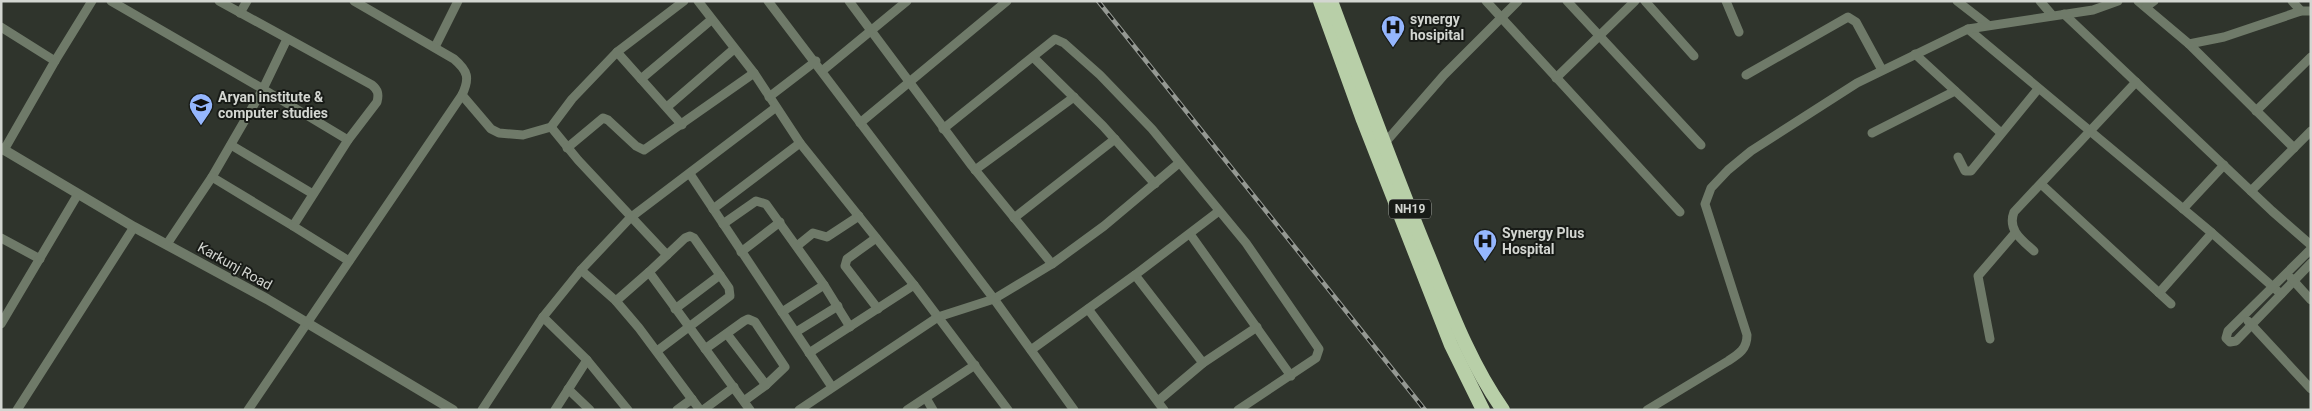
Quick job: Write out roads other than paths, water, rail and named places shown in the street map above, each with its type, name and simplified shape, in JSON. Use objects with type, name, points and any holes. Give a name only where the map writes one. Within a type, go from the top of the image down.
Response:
[{"type":"highway","name":"NH19","points":[[1320,1],[1363,120],[1451,345],[1484,410]]},
{"type":"highway","name":"NH19","points":[[1331,1],[1383,144],[1459,330],[1476,365],[1503,410]]},
{"type":"street","points":[[3,149],[92,1]]},
{"type":"street","points":[[111,1],[348,140]]},
{"type":"street","points":[[219,1],[372,85],[377,90],[377,102],[348,140],[293,226]]},
{"type":"street","points":[[240,13],[247,1]]},
{"type":"street","points":[[248,410],[462,94],[468,75],[464,67],[434,47],[354,1]]},
{"type":"street","points":[[434,47],[458,1]]},
{"type":"street","points":[[462,94],[491,129],[499,134],[523,135],[550,128],[572,99],[617,52],[684,1]]},
{"type":"street","points":[[698,1],[754,73],[775,108],[800,143],[914,285],[1008,410]]},
{"type":"street","points":[[768,1],[816,61],[860,123],[994,299],[1074,410]]},
{"type":"street","points":[[849,1],[975,170],[1052,264]]},
{"type":"street","points":[[822,71],[907,1]]},
{"type":"street","points":[[860,123],[908,81],[1007,1]]},
{"type":"street","points":[[1486,1],[1680,212]]},
{"type":"street","points":[[1383,144],[1444,75],[1518,1]]},
{"type":"street","points":[[1567,1],[1701,145]]},
{"type":"street","points":[[1556,78],[1635,1]]},
{"type":"street","points":[[1646,1],[1694,56]]},
{"type":"street","points":[[1726,1],[1740,32]]},
{"type":"street","points":[[1957,1],[1988,25]]},
{"type":"street","points":[[2040,1],[2052,15]]},
{"type":"street","points":[[1647,410],[1728,361],[1741,352],[1747,344],[1747,335],[1705,204],[1711,188],[1728,170],[1751,151],[1857,83],[1968,29],[2093,10],[2118,1]]},
{"type":"street","points":[[2142,4],[2154,1]]},
{"type":"street","points":[[2292,1],[2301,11]]},
{"type":"street","points":[[2142,4],[2189,44],[2294,148]]},
{"type":"street","points":[[2189,44],[2224,37],[2301,11],[2311,11]]},
{"type":"street","points":[[2064,14],[2251,191],[2311,245]]},
{"type":"street","points":[[1746,76],[1848,17],[1856,22],[1882,70]]},
{"type":"street","points":[[641,79],[711,20]]},
{"type":"street","points":[[1,27],[55,61]]},
{"type":"street","points":[[1968,29],[2212,233],[2281,294]]},
{"type":"street","points":[[167,244],[231,145],[263,89],[287,39]]},
{"type":"street","points":[[943,128],[1056,40],[1064,43],[1152,129],[1246,243],[1319,349],[1316,358],[1238,410]]},
{"type":"street","points":[[667,107],[734,49]]},
{"type":"street","points":[[617,52],[682,125]]},
{"type":"street","points":[[1915,54],[2001,133]]},
{"type":"street","points":[[1034,56],[1115,138],[1155,184]]},
{"type":"street","points":[[2256,111],[2311,57]]},
{"type":"street","points":[[769,97],[816,61]]},
{"type":"street","points":[[567,148],[603,118],[608,120],[641,149],[648,148],[754,73]]},
{"type":"street","points":[[2034,251],[2015,233],[2012,221],[2014,212],[2136,82]]},
{"type":"street","points":[[1958,158],[1965,171],[1969,173],[2038,89]]},
{"type":"street","points":[[1872,133],[1955,91]]},
{"type":"street","points":[[975,170],[1074,97]]},
{"type":"street","points":[[482,410],[543,317],[581,270],[630,218],[775,108]]},
{"type":"street","points":[[550,128],[630,218],[667,254]]},
{"type":"street","points":[[2251,191],[2311,130]]},
{"type":"street","points":[[1014,218],[1115,138]]},
{"type":"street","points":[[713,209],[800,143]]},
{"type":"street","points":[[231,145],[313,194]]},
{"type":"street","name":"Karkunj Road","points":[[3,149],[134,227],[308,324],[448,409]]},
{"type":"street","points":[[804,408],[832,387],[938,317],[994,299],[1052,264],[1104,226],[1179,163]]},
{"type":"street","points":[[2183,209],[2224,165]]},
{"type":"street","points":[[690,174],[832,387]]},
{"type":"street","points":[[212,177],[350,261]]},
{"type":"street","points":[[2042,184],[2171,304]]},
{"type":"street","points":[[1,324],[78,194]]},
{"type":"street","points":[[723,224],[756,201],[766,204],[824,285],[850,327]]},
{"type":"street","points":[[1031,350],[1135,275],[1219,210]]},
{"type":"street","points":[[797,246],[813,233],[827,238],[859,216]]},
{"type":"street","points":[[741,252],[780,222]]},
{"type":"street","points":[[17,410],[134,227]]},
{"type":"street","points":[[1990,339],[1978,276],[2015,233]]},
{"type":"street","points":[[2159,293],[2212,233]]},
{"type":"street","points":[[1190,234],[1291,376]]},
{"type":"street","points":[[616,301],[667,254],[690,236],[694,238],[729,288],[730,296],[657,351]]},
{"type":"street","points":[[1,238],[40,259]]},
{"type":"street","points":[[876,238],[847,259],[845,266],[878,309]]},
{"type":"street","points":[[2311,249],[2243,316],[2226,334],[2226,338],[2230,342],[2236,341],[2311,262]]},
{"type":"street","points":[[581,270],[616,301],[702,410],[734,387]]},
{"type":"street","points":[[649,272],[750,410]]},
{"type":"street","points":[[2286,273],[2311,300]]},
{"type":"street","points":[[675,309],[720,275]]},
{"type":"street","points":[[1135,275],[1202,363]]},
{"type":"street","points":[[782,312],[824,285]]},
{"type":"street","points":[[810,353],[914,285]]},
{"type":"street","points":[[796,332],[838,306]]},
{"type":"street","points":[[1088,310],[1164,410]]},
{"type":"street","points":[[2243,316],[2311,389]]},
{"type":"street","points":[[543,317],[587,360],[628,410]]},
{"type":"street","points":[[705,349],[748,319],[755,322],[785,367],[766,385],[744,401]]},
{"type":"street","points":[[1158,401],[1202,363],[1257,326]]},
{"type":"street","points":[[727,334],[766,385]]},
{"type":"street","points":[[555,410],[587,360]]},
{"type":"street","points":[[907,410],[975,365]]},
{"type":"street","points":[[568,389],[590,410]]},
{"type":"street","points":[[926,398],[933,410]]},
{"type":"street","points":[[677,410],[692,399]]},
{"type":"railway","points":[[1098,1],[1425,410]]},
{"type":"place","name":"synergy hosipital","points":[[1393,48]]},
{"type":"place","name":"Aryan institute & computer studies","points":[[201,126]]},
{"type":"place","name":"Synergy Plus Hospital","points":[[1485,262]]}]
